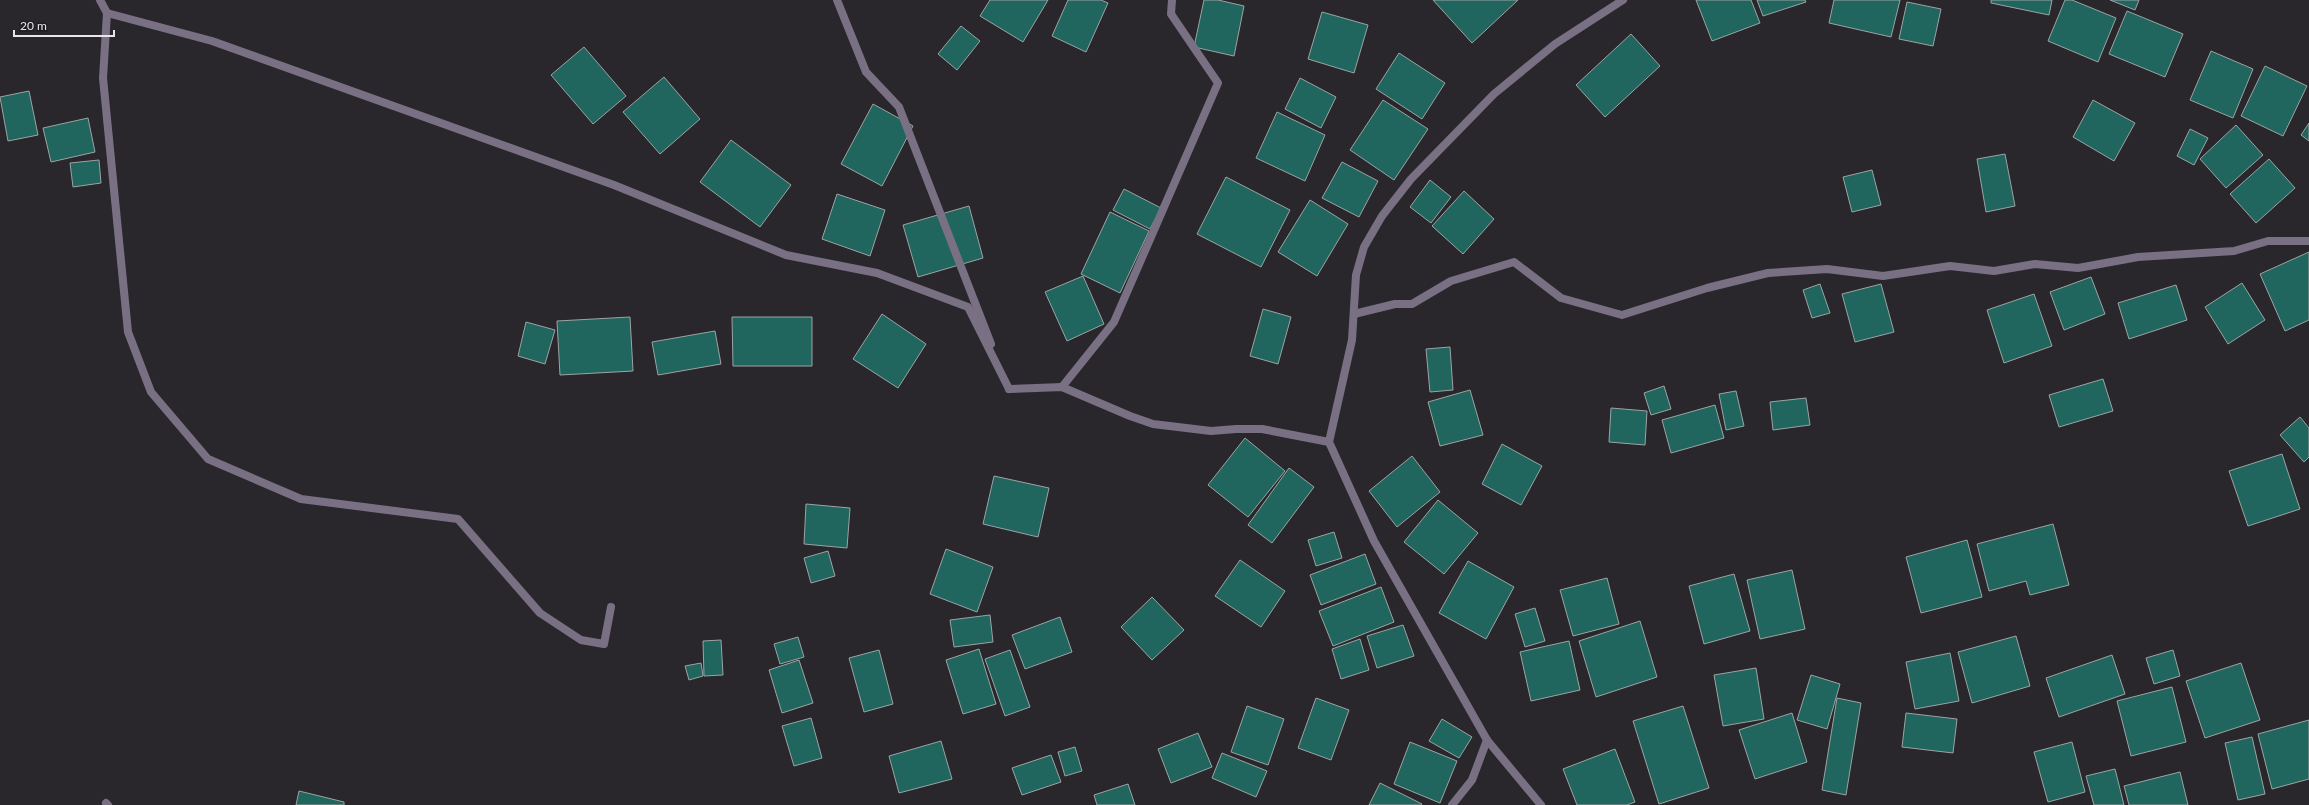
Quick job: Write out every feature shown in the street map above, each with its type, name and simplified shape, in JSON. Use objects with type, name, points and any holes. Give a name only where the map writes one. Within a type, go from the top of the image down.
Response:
[{"type":"street","points":[[100,0],[107,13],[103,78],[128,332],[151,392],[208,459],[301,499],[458,519],[540,614],[581,640],[604,644],[610,608]]},
{"type":"street","points":[[837,0],[866,72],[899,107],[1009,389]]},
{"type":"street","points":[[1062,387],[1114,322],[1218,83],[1171,14],[1172,0]]},
{"type":"street","points":[[1540,805],[1487,740],[1374,541],[1329,442],[1346,368],[1354,314],[1356,275],[1364,247],[1382,216],[1411,179],[1494,94],[1555,44],[1623,0]]},
{"type":"street","points":[[107,13],[227,46],[614,185],[786,255],[877,273],[968,307],[1009,389]]},
{"type":"street","points":[[1354,314],[1395,304],[1412,304],[1451,281],[1514,262],[1561,298],[1622,315],[1708,288],[1768,272],[1827,269],[1883,276],[1950,266],[1994,271],[2035,264],[2078,268],[2138,257],[2234,251],[2268,241],[2309,241]]},
{"type":"street","points":[[1009,389],[1062,387],[1130,416],[1153,424],[1211,431],[1236,428],[1262,429],[1329,442]]},
{"type":"street","points":[[1452,805],[1472,780],[1487,740]]},
{"type":"building","points":[[990,0],[1048,0],[1023,42],[980,16]]},
{"type":"building","points":[[1068,0],[1101,0],[1108,3],[1086,52],[1052,36]]},
{"type":"building","points":[[1204,0],[1218,0],[1244,6],[1234,56],[1194,47]]},
{"type":"building","points":[[1433,0],[1518,0],[1472,43]]},
{"type":"building","points":[[1696,0],[1751,0],[1760,23],[1712,41]]},
{"type":"building","points":[[1757,0],[1805,0],[1806,2],[1763,16]]},
{"type":"building","points":[[1834,0],[1900,0],[1891,37],[1829,23]]},
{"type":"building","points":[[1991,0],[2052,0],[2049,15],[1991,3]]},
{"type":"building","points":[[2065,0],[2072,0],[2116,18],[2098,62],[2048,41]]},
{"type":"building","points":[[2110,0],[2139,0],[2135,10]]},
{"type":"building","points":[[1907,2],[1941,9],[1933,46],[1899,39]]},
{"type":"building","points":[[2127,11],[2183,34],[2165,77],[2109,54]]},
{"type":"building","points":[[1322,12],[1368,25],[1354,73],[1308,59]]},
{"type":"building","points":[[961,26],[980,41],[957,70],[938,54]]},
{"type":"building","points":[[1631,34],[1660,66],[1605,117],[1576,85]]},
{"type":"building","points":[[584,47],[626,96],[593,124],[551,75]]},
{"type":"building","points":[[2211,51],[2253,69],[2233,118],[2190,100]]},
{"type":"building","points":[[1399,53],[1445,83],[1422,119],[1376,89]]},
{"type":"building","points":[[2265,66],[2307,86],[2283,136],[2241,116]]},
{"type":"building","points":[[664,77],[700,119],[660,154],[623,112]]},
{"type":"building","points":[[1300,78],[1336,97],[1321,128],[1285,109]]},
{"type":"building","points":[[29,91],[38,135],[8,141],[0,97]]},
{"type":"building","points":[[1383,100],[1428,129],[1394,180],[1350,150]]},
{"type":"building","points":[[2093,100],[2135,123],[2114,161],[2073,137]]},
{"type":"building","points":[[873,104],[913,126],[882,186],[841,164]]},
{"type":"building","points":[[1277,112],[1325,135],[1305,181],[1256,158]]},
{"type":"building","points":[[88,118],[95,152],[51,162],[43,128]]},
{"type":"building","points":[[2309,123],[2309,141],[2301,135]]},
{"type":"building","points":[[2236,125],[2263,155],[2226,188],[2200,159]]},
{"type":"building","points":[[2190,129],[2208,138],[2194,165],[2177,156]]},
{"type":"building","points":[[731,140],[791,185],[760,227],[700,182]]},
{"type":"building","points":[[2005,154],[2015,206],[1986,212],[1977,159]]},
{"type":"building","points":[[2269,159],[2295,188],[2256,223],[2230,194]]},
{"type":"building","points":[[99,160],[101,183],[73,187],[70,163]]},
{"type":"building","points":[[1342,162],[1378,181],[1359,217],[1322,198]]},
{"type":"building","points":[[1872,170],[1881,205],[1852,212],[1843,177]]},
{"type":"building","points":[[1226,177],[1290,210],[1261,267],[1197,234]]},
{"type":"building","points":[[1430,180],[1451,197],[1431,223],[1410,207]]},
{"type":"building","points":[[1124,189],[1161,208],[1150,229],[1113,210]]},
{"type":"building","points":[[1464,191],[1494,219],[1463,254],[1432,226]]},
{"type":"building","points":[[837,194],[885,210],[870,256],[822,239]]},
{"type":"building","points":[[1310,200],[1348,224],[1317,276],[1278,252]]},
{"type":"building","points":[[969,206],[983,258],[918,277],[903,225]]},
{"type":"building","points":[[1110,212],[1149,231],[1120,293],[1081,274]]},
{"type":"building","points":[[2309,252],[2309,320],[2285,331],[2260,274]]},
{"type":"building","points":[[1083,276],[1104,324],[1067,341],[1045,292]]},
{"type":"building","points":[[2091,277],[2105,314],[2064,330],[2050,292]]},
{"type":"building","points":[[2242,283],[2265,320],[2228,344],[2205,307]]},
{"type":"building","points":[[1820,284],[1830,313],[1812,318],[1803,290]]},
{"type":"building","points":[[1881,284],[1894,332],[1855,342],[1842,294]]},
{"type":"building","points":[[2176,285],[2187,320],[2129,339],[2118,303]]},
{"type":"building","points":[[2034,294],[2052,346],[2004,363],[1987,310]]},
{"type":"building","points":[[1263,309],[1291,317],[1278,364],[1250,356]]},
{"type":"building","points":[[882,314],[926,344],[898,388],[853,359]]},
{"type":"building","points":[[630,317],[633,371],[560,375],[557,321]]},
{"type":"building","points":[[732,317],[812,317],[812,366],[733,366]]},
{"type":"building","points":[[526,322],[555,330],[545,364],[518,356]]},
{"type":"building","points":[[715,331],[721,364],[658,375],[652,342]]},
{"type":"building","points":[[1450,347],[1453,390],[1430,392],[1426,349]]},
{"type":"building","points":[[2103,379],[2113,411],[2059,427],[2049,395]]},
{"type":"building","points":[[1664,386],[1671,409],[1651,415],[1644,393]]},
{"type":"building","points":[[1470,390],[1483,435],[1440,446],[1428,402]]},
{"type":"building","points":[[1736,391],[1744,426],[1726,430],[1719,394]]},
{"type":"building","points":[[1806,398],[1810,425],[1773,430],[1770,402]]},
{"type":"building","points":[[1715,405],[1724,438],[1671,453],[1662,420]]},
{"type":"building","points":[[1611,408],[1647,411],[1645,445],[1609,442]]},
{"type":"building","points":[[2300,417],[2309,428],[2309,457],[2304,462],[2280,435]]},
{"type":"building","points":[[1245,438],[1285,471],[1248,517],[1208,485]]},
{"type":"building","points":[[1502,444],[1542,466],[1521,505],[1482,484]]},
{"type":"building","points":[[2282,454],[2300,509],[2248,526],[2229,471]]},
{"type":"building","points":[[1412,456],[1440,492],[1397,527],[1369,491]]},
{"type":"building","points":[[1289,468],[1314,487],[1272,543],[1248,525]]},
{"type":"building","points":[[994,476],[1049,488],[1038,537],[983,524]]},
{"type":"building","points":[[1438,500],[1478,533],[1444,574],[1404,542]]},
{"type":"building","points":[[806,504],[850,508],[847,548],[804,544]]},
{"type":"building","points":[[2053,524],[2069,585],[2030,595],[2026,581],[1989,591],[1977,544]]},
{"type":"building","points":[[1334,532],[1342,558],[1316,566],[1308,540]]},
{"type":"building","points":[[1967,540],[1982,597],[1921,613],[1906,557]]},
{"type":"building","points":[[946,549],[993,567],[977,612],[930,594]]},
{"type":"building","points":[[828,551],[835,576],[811,583],[804,558]]},
{"type":"building","points":[[1365,554],[1376,584],[1321,605],[1310,575]]},
{"type":"building","points":[[1240,560],[1285,591],[1261,627],[1215,596]]},
{"type":"building","points":[[1468,561],[1514,587],[1486,639],[1439,613]]},
{"type":"building","points":[[1792,570],[1805,629],[1760,639],[1747,580]]},
{"type":"building","points":[[1734,574],[1750,631],[1704,644],[1689,586]]},
{"type":"building","points":[[1607,578],[1619,624],[1573,636],[1560,590]]},
{"type":"building","points":[[1381,587],[1394,622],[1333,646],[1319,611]]},
{"type":"building","points":[[1152,597],[1184,630],[1152,660],[1121,627]]},
{"type":"building","points":[[1535,608],[1545,641],[1525,647],[1515,614]]},
{"type":"building","points":[[990,615],[993,642],[954,647],[950,620]]},
{"type":"building","points":[[1060,617],[1072,652],[1025,669],[1012,635]]},
{"type":"building","points":[[1640,621],[1657,677],[1596,697],[1579,641]]},
{"type":"building","points":[[1403,625],[1414,656],[1377,668],[1367,636]]},
{"type":"building","points":[[2016,636],[2030,686],[1972,703],[1958,652]]},
{"type":"building","points":[[798,637],[804,657],[780,664],[774,644]]},
{"type":"building","points":[[1360,639],[1369,670],[1341,679],[1332,649]]},
{"type":"building","points":[[721,640],[723,675],[704,676],[703,641]]},
{"type":"building","points":[[1569,641],[1580,690],[1531,701],[1520,652]]},
{"type":"building","points":[[979,649],[996,704],[963,714],[946,660]]},
{"type":"building","points":[[879,650],[893,704],[864,712],[849,658]]},
{"type":"building","points":[[1010,650],[1030,707],[1005,716],[985,659]]},
{"type":"building","points":[[2173,650],[2180,676],[2154,684],[2146,658]]},
{"type":"building","points":[[1950,653],[1959,701],[1915,709],[1906,662]]},
{"type":"building","points":[[2112,655],[2125,694],[2059,717],[2046,678]]},
{"type":"building","points":[[799,660],[813,703],[782,713],[769,670]]},
{"type":"building","points":[[701,663],[703,676],[689,680],[685,666]]},
{"type":"building","points":[[2241,663],[2260,720],[2205,738],[2186,681]]},
{"type":"building","points":[[1756,668],[1764,719],[1723,726],[1714,675]]},
{"type":"building","points":[[1811,675],[1840,684],[1827,729],[1797,720]]},
{"type":"building","points":[[2172,687],[2186,742],[2131,756],[2117,701]]},
{"type":"building","points":[[1316,698],[1349,710],[1331,760],[1298,748]]},
{"type":"building","points":[[1837,698],[1861,703],[1846,795],[1822,790]]},
{"type":"building","points":[[1247,706],[1284,719],[1268,765],[1231,752]]},
{"type":"building","points":[[1683,706],[1709,788],[1659,804],[1633,721]]},
{"type":"building","points":[[1792,713],[1807,762],[1755,779],[1739,730]]},
{"type":"building","points":[[1906,713],[1957,719],[1953,753],[1902,747]]},
{"type":"building","points":[[811,718],[822,758],[794,766],[782,726]]},
{"type":"building","points":[[1442,719],[1472,737],[1459,758],[1429,741]]},
{"type":"building","points":[[2309,720],[2309,779],[2272,789],[2258,734]]},
{"type":"building","points":[[1198,733],[1212,767],[1171,783],[1158,749]]},
{"type":"building","points":[[2252,737],[2265,794],[2238,800],[2225,743]]},
{"type":"building","points":[[941,741],[952,779],[899,793],[889,756]]},
{"type":"building","points":[[1410,742],[1457,761],[1440,803],[1394,784]]},
{"type":"building","points":[[2072,742],[2085,792],[2048,802],[2034,752]]},
{"type":"building","points":[[1075,747],[1082,771],[1065,776],[1058,752]]},
{"type":"building","points":[[1615,749],[1635,802],[1627,805],[1577,805],[1563,769]]},
{"type":"building","points":[[1222,753],[1267,771],[1256,797],[1212,778]]},
{"type":"building","points":[[1051,755],[1061,782],[1022,795],[1012,768]]},
{"type":"building","points":[[2115,769],[2124,805],[2094,805],[2086,776]]},
{"type":"building","points":[[2180,772],[2188,805],[2129,805],[2124,786]]},
{"type":"building","points":[[1380,783],[1422,804],[1369,805]]},
{"type":"building","points":[[1128,784],[1135,805],[1097,805],[1094,795]]},
{"type":"building","points":[[299,791],[344,802],[344,805],[296,805]]}]
